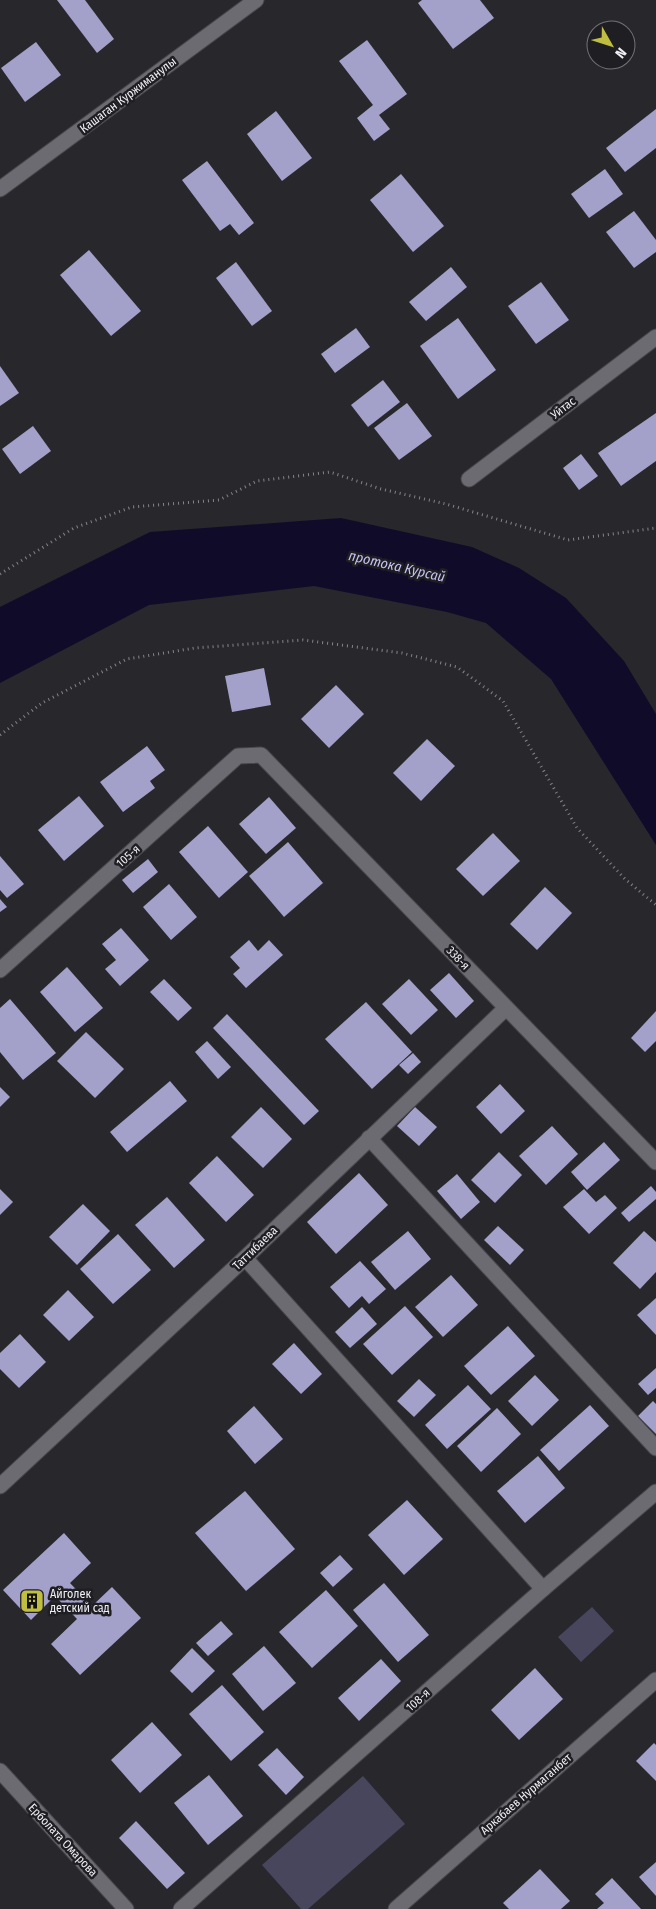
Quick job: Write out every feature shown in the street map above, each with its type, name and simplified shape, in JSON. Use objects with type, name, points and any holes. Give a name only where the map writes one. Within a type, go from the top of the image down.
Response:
[{"type":"street","name":"Кашаган Куржиманулы","points":[[0,189],[256,0]]},
{"type":"street","name":"Уйтас","points":[[469,479],[656,337]]},
{"type":"street","name":"105-я","points":[[0,970],[238,756],[261,755]]},
{"type":"street","name":"338-я","points":[[261,755],[656,1162]]},
{"type":"street","name":"Таттибаева","points":[[0,1486],[245,1258],[506,1008]]},
{"type":"street","points":[[369,1138],[656,1448]]},
{"type":"street","points":[[245,1258],[543,1589]]},
{"type":"street","name":"108-я","points":[[181,1909],[543,1589],[656,1492]]},
{"type":"street","name":"Аркабаев Нурмаганбет","points":[[396,1909],[656,1680]]},
{"type":"street","name":"Ерболата Омарова","points":[[0,1771],[126,1909]]},
{"type":"path","points":[[0,574],[74,528],[132,507],[219,500],[257,481],[330,472],[381,489],[446,504],[568,540],[656,528]]},
{"type":"path","points":[[0,735],[42,703],[126,658],[195,648],[303,640],[402,653],[458,667],[503,701],[577,828],[625,880],[656,905]]},
{"type":"shaded area","points":[[592,1607],[614,1631],[581,1662],[558,1637]]},
{"type":"shaded area","points":[[363,1776],[405,1824],[308,1909],[301,1909],[262,1865]]},
{"type":"water","name":"протока Курсай","points":[[341,518],[472,547],[519,568],[566,598],[624,661],[656,714],[656,845],[551,679],[486,623],[447,612],[314,586],[149,605],[0,683],[0,607],[150,532]]},
{"type":"building","points":[[57,0],[85,0],[114,39],[97,53]]},
{"type":"building","points":[[422,0],[480,0],[494,18],[453,49],[418,3]]},
{"type":"building","points":[[367,40],[407,94],[379,115],[390,129],[374,141],[357,118],[373,105],[339,61]]},
{"type":"building","points":[[36,42],[61,75],[25,102],[1,68]]},
{"type":"building","points":[[656,109],[656,148],[625,172],[606,148]]},
{"type":"building","points":[[276,111],[312,158],[282,181],[247,134]]},
{"type":"building","points":[[207,161],[254,223],[239,235],[230,224],[220,231],[182,180]]},
{"type":"building","points":[[605,169],[623,194],[589,218],[571,194]]},
{"type":"building","points":[[401,174],[444,226],[413,252],[370,200]]},
{"type":"building","points":[[634,211],[656,240],[656,252],[634,268],[606,232]]},
{"type":"building","points":[[89,250],[141,311],[111,336],[60,275]]},
{"type":"building","points":[[236,262],[272,311],[252,326],[216,278]]},
{"type":"building","points":[[451,267],[467,287],[426,321],[409,302]]},
{"type":"building","points":[[541,282],[569,320],[536,344],[508,306]]},
{"type":"building","points":[[458,318],[496,370],[458,399],[420,346]]},
{"type":"building","points":[[356,328],[370,347],[335,373],[321,354]]},
{"type":"building","points":[[0,366],[19,393],[0,406]]},
{"type":"building","points":[[383,380],[400,402],[368,427],[351,405]]},
{"type":"building","points":[[407,403],[432,436],[399,460],[374,428]]},
{"type":"building","points":[[656,413],[656,461],[621,486],[598,453]]},
{"type":"building","points":[[33,426],[51,451],[20,474],[2,449]]},
{"type":"building","points":[[581,454],[598,476],[579,490],[563,468]]},
{"type":"building","points":[[264,668],[271,705],[232,712],[225,676]]},
{"type":"building","points":[[336,685],[364,714],[329,748],[301,719]]},
{"type":"building","points":[[427,739],[455,766],[421,801],[393,773]]},
{"type":"building","points":[[147,746],[165,770],[150,781],[155,788],[123,812],[100,782]]},
{"type":"building","points":[[79,796],[104,826],[64,861],[38,830]]},
{"type":"building","points":[[269,797],[296,828],[266,854],[239,824]]},
{"type":"building","points":[[208,826],[248,872],[219,898],[179,852]]},
{"type":"building","points":[[493,833],[520,861],[483,896],[456,869]]},
{"type":"building","points":[[288,842],[323,883],[284,917],[249,876]]},
{"type":"building","points":[[0,856],[24,884],[7,898],[0,890]]},
{"type":"building","points":[[148,859],[158,872],[133,893],[122,880]]},
{"type":"building","points":[[169,884],[197,917],[171,940],[143,907]]},
{"type":"building","points":[[545,887],[572,913],[537,950],[510,924]]},
{"type":"building","points":[[0,899],[7,907],[0,912]]},
{"type":"building","points":[[121,928],[149,960],[120,986],[105,969],[116,960],[102,944]]},
{"type":"building","points":[[249,940],[258,951],[269,940],[283,955],[246,988],[233,974],[240,968],[230,957]]},
{"type":"building","points":[[67,967],[103,1008],[75,1032],[40,992]]},
{"type":"building","points":[[449,973],[474,1001],[456,1018],[430,990]]},
{"type":"building","points":[[164,979],[192,1008],[178,1021],[150,992]]},
{"type":"building","points":[[409,979],[438,1010],[411,1035],[382,1004]]},
{"type":"building","points":[[10,999],[56,1053],[23,1080],[0,1052],[0,1008]]},
{"type":"building","points":[[366,1002],[412,1052],[372,1089],[325,1039]]},
{"type":"building","points":[[656,1011],[656,1041],[645,1052],[631,1038]]},
{"type":"building","points":[[227,1014],[319,1111],[304,1125],[213,1028]]},
{"type":"building","points":[[86,1032],[124,1069],[95,1098],[57,1061]]},
{"type":"building","points":[[207,1041],[231,1067],[218,1079],[195,1052]]},
{"type":"building","points":[[413,1053],[421,1062],[408,1074],[399,1065]]},
{"type":"building","points":[[170,1081],[187,1101],[127,1152],[110,1132]]},
{"type":"building","points":[[500,1084],[525,1111],[501,1134],[476,1107]]},
{"type":"building","points":[[0,1087],[10,1097],[0,1107]]},
{"type":"building","points":[[261,1107],[292,1139],[263,1168],[231,1137]]},
{"type":"building","points":[[415,1107],[437,1127],[419,1146],[397,1126]]},
{"type":"building","points":[[552,1126],[578,1154],[546,1185],[519,1156]]},
{"type":"building","points":[[604,1142],[620,1160],[587,1190],[571,1172]]},
{"type":"building","points":[[499,1152],[522,1175],[495,1203],[471,1180]]},
{"type":"building","points":[[217,1156],[254,1195],[226,1222],[189,1183]]},
{"type":"building","points":[[359,1173],[388,1205],[336,1254],[307,1222]]},
{"type":"building","points":[[457,1174],[480,1202],[461,1219],[437,1191]]},
{"type":"building","points":[[651,1186],[656,1192],[656,1199],[629,1222],[621,1213]]},
{"type":"building","points":[[0,1189],[13,1202],[0,1215]]},
{"type":"building","points":[[584,1189],[596,1202],[605,1195],[617,1208],[589,1234],[563,1207]]},
{"type":"building","points":[[167,1197],[205,1240],[174,1268],[135,1225]]},
{"type":"building","points":[[83,1204],[110,1231],[77,1265],[49,1237]]},
{"type":"building","points":[[498,1226],[524,1250],[510,1265],[484,1240]]},
{"type":"building","points":[[408,1231],[431,1259],[395,1290],[371,1262]]},
{"type":"building","points":[[644,1231],[656,1242],[656,1272],[640,1289],[613,1263]]},
{"type":"building","points":[[118,1234],[151,1270],[113,1304],[80,1269]]},
{"type":"building","points":[[360,1261],[386,1289],[369,1304],[362,1296],[349,1308],[330,1287]]},
{"type":"building","points":[[451,1275],[478,1305],[443,1337],[415,1307]]},
{"type":"building","points":[[68,1290],[94,1317],[69,1341],[43,1315]]},
{"type":"building","points":[[656,1298],[656,1335],[637,1315]]},
{"type":"building","points":[[405,1306],[433,1337],[392,1375],[363,1344]]},
{"type":"building","points":[[362,1307],[377,1324],[350,1348],[335,1332]]},
{"type":"building","points":[[508,1326],[535,1356],[491,1395],[464,1366]]},
{"type":"building","points":[[20,1334],[46,1362],[19,1388],[0,1369],[0,1353]]},
{"type":"building","points":[[294,1343],[322,1374],[301,1394],[272,1364]]},
{"type":"building","points":[[656,1368],[656,1388],[648,1395],[638,1384]]},
{"type":"building","points":[[535,1375],[559,1400],[532,1426],[508,1401]]},
{"type":"building","points":[[419,1379],[436,1395],[414,1417],[397,1401]]},
{"type":"building","points":[[468,1385],[491,1409],[447,1449],[425,1425]]},
{"type":"building","points":[[653,1401],[656,1404],[656,1434],[638,1416]]},
{"type":"building","points":[[590,1405],[609,1426],[559,1471],[540,1450]]},
{"type":"building","points":[[254,1406],[283,1439],[255,1464],[227,1431]]},
{"type":"building","points":[[497,1408],[521,1434],[481,1472],[457,1446]]},
{"type":"building","points":[[538,1456],[565,1488],[525,1523],[497,1491]]},
{"type":"building","points":[[245,1491],[295,1549],[246,1591],[195,1533]]},
{"type":"building","points":[[407,1500],[443,1539],[404,1575],[368,1535]]},
{"type":"building","name":"Айголек детский сад","points":[[64,1533],[91,1563],[70,1583],[92,1606],[112,1587],[141,1618],[80,1675],[51,1644],[77,1619],[55,1596],[31,1620],[3,1590]]},
{"type":"building","points":[[340,1555],[353,1569],[333,1587],[320,1573]]},
{"type":"building","points":[[384,1583],[429,1635],[398,1662],[353,1610]]},
{"type":"building","points":[[326,1590],[358,1626],[312,1668],[279,1632]]},
{"type":"building","points":[[221,1621],[233,1634],[208,1656],[196,1643]]},
{"type":"building","points":[[264,1646],[296,1683],[263,1711],[232,1674]]},
{"type":"building","points":[[192,1648],[215,1671],[192,1693],[170,1671]]},
{"type":"building","points":[[381,1659],[401,1681],[359,1721],[338,1698]]},
{"type":"building","points":[[535,1668],[563,1699],[519,1740],[491,1710]]},
{"type":"building","points":[[222,1685],[264,1732],[231,1761],[189,1714]]},
{"type":"building","points":[[152,1722],[182,1755],[140,1793],[111,1760]]},
{"type":"building","points":[[654,1743],[656,1745],[656,1781],[636,1761]]},
{"type":"building","points":[[277,1748],[304,1777],[286,1795],[258,1765]]},
{"type":"building","points":[[209,1775],[243,1816],[208,1845],[174,1803]]},
{"type":"building","points":[[136,1821],[185,1873],[167,1889],[119,1838]]},
{"type":"building","points":[[656,1862],[656,1896],[639,1877]]},
{"type":"building","points":[[540,1869],[570,1901],[561,1909],[509,1909],[503,1903]]},
{"type":"building","points":[[612,1878],[641,1909],[597,1909],[604,1903],[595,1894]]},
{"type":"place","name":"Айголек детский сад","points":[[32,1601]]}]
